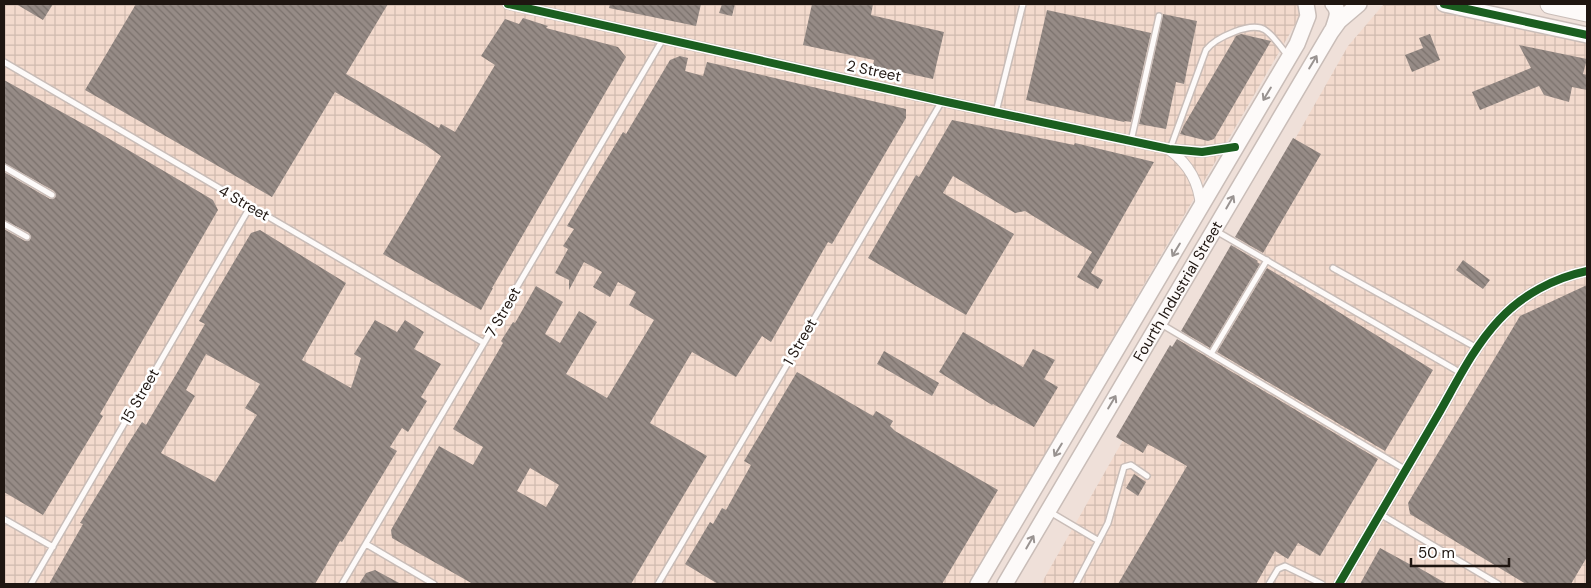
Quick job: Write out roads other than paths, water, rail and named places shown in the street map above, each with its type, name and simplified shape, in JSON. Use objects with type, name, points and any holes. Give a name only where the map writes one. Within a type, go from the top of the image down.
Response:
[{"type":"highway","points":[[1550,4],[1587,12]]},
{"type":"main road","name":"Fourth Industrial Street","points":[[978,584],[1289,57],[1303,30],[1307,10],[1318,4]]},
{"type":"main road","points":[[1331,32],[1338,14],[1337,8],[1333,4]]},
{"type":"main road","name":"Fourth Industrial Street","points":[[1005,584],[1331,32],[1339,21],[1359,4]]},
{"type":"main road","points":[[1444,4],[1587,35]]},
{"type":"street","name":"2 Street","points":[[508,4],[1170,149],[1202,152],[1235,147]]},
{"type":"street","points":[[1170,149],[1180,158],[1196,180],[1202,207]]},
{"type":"street","points":[[1339,584],[1477,348],[1500,320],[1528,296],[1560,279],[1587,271]]},
{"type":"lane","points":[[996,112],[1023,4]]},
{"type":"lane","points":[[1131,141],[1159,16]]},
{"type":"lane","points":[[1170,149],[1206,50],[1210,44],[1250,27],[1264,30],[1289,57]]},
{"type":"lane","name":"7 Street","points":[[342,584],[663,39]]},
{"type":"lane","name":"4 Street","points":[[4,62],[484,343]]},
{"type":"lane","name":"1 Street","points":[[658,584],[942,100]]},
{"type":"lane","points":[[4,167],[52,195]]},
{"type":"lane","name":"15 Street","points":[[31,584],[250,207]]},
{"type":"lane","points":[[4,224],[27,237]]},
{"type":"lane","points":[[1214,230],[1462,374]]},
{"type":"lane","points":[[1211,354],[1267,260]]},
{"type":"lane","points":[[1334,268],[1477,348]]},
{"type":"lane","points":[[1159,323],[1406,470]]},
{"type":"lane","points":[[1076,584],[1112,513],[1124,467],[1131,465],[1147,476]]},
{"type":"lane","points":[[1048,511],[1099,541]]},
{"type":"lane","points":[[1380,514],[1498,584]]},
{"type":"lane","points":[[4,518],[53,547]]},
{"type":"lane","points":[[366,544],[434,584]]},
{"type":"lane","points":[[1269,584],[1278,569],[1285,566],[1322,584]]}]
